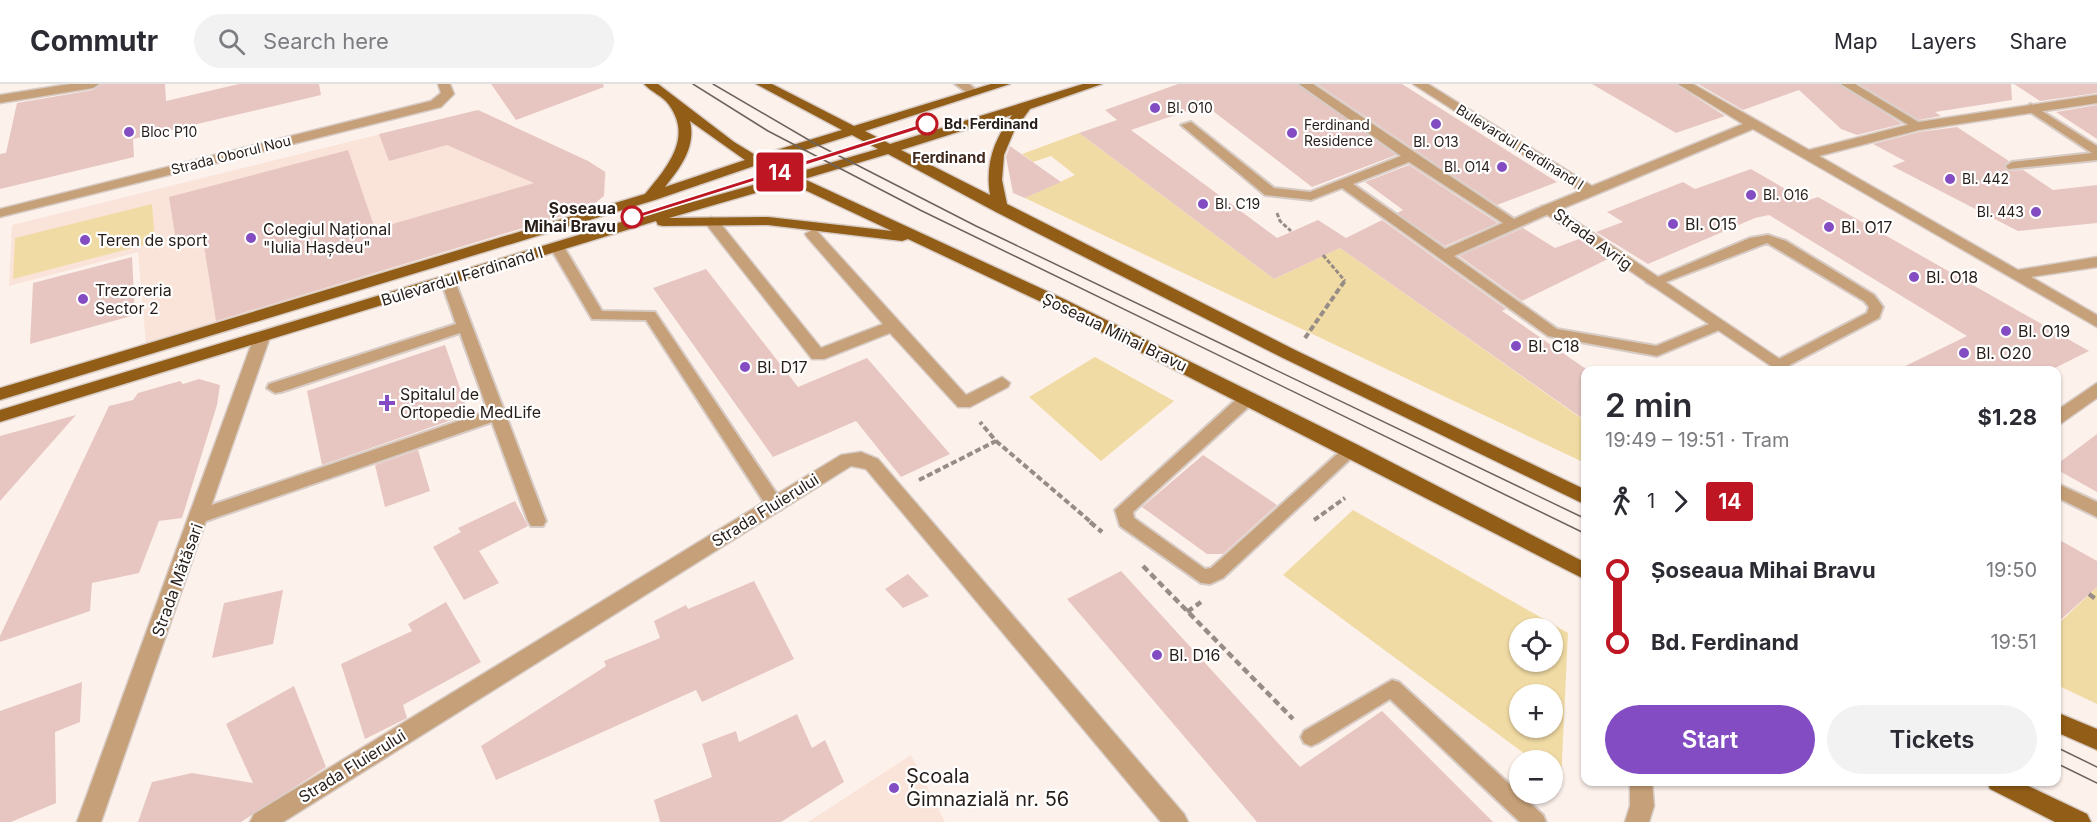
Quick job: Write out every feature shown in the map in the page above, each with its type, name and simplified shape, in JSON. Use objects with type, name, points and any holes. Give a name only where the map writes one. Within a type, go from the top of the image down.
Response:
[{"type":"main road","name":"Șoseaua Mihai Bravu","points":[[650,84],[755,161],[791,180],[924,240],[1248,398],[1581,569]]},
{"type":"main road","points":[[762,84],[892,149],[1001,209],[1288,354],[1581,496]]},
{"type":"main road","name":"Bulevardul Ferdinand I","points":[[0,394],[650,197],[755,161],[1004,84]]},
{"type":"main road","name":"Bulevardul Ferdinand I","points":[[0,416],[630,224],[791,180],[1096,84]]},
{"type":"main road","points":[[650,197],[681,156],[686,141],[686,127],[681,114],[672,102]]},
{"type":"main road","points":[[1001,209],[995,177],[996,157],[1001,140],[1025,107]]},
{"type":"main road","points":[[548,228],[711,221],[808,224],[924,240]]},
{"type":"main road","points":[[2061,723],[2097,740]]},
{"type":"main road","points":[[2006,786],[2079,822]]},
{"type":"street","points":[[0,99],[93,84]]},
{"type":"street","name":"Strada Oborul Nou","points":[[0,213],[436,104],[448,94],[444,84]]},
{"type":"street","name":"Bulevardul Ferdinand I","points":[[1419,84],[1590,191]]},
{"type":"street","points":[[1684,84],[2097,322]]},
{"type":"street","points":[[1807,155],[1919,126],[2097,99]]},
{"type":"street","name":"Strada Avrig","points":[[1548,209],[1754,124]]},
{"type":"street","name":"Strada Avrig","points":[[1548,209],[1653,282],[1781,366]]},
{"type":"street","points":[[711,221],[818,355],[893,326]]},
{"type":"street","points":[[812,234],[964,403],[1002,383]]},
{"type":"street","points":[[2015,275],[2097,262]]},
{"type":"street","name":"Strada Mătăsari","points":[[89,822],[200,516],[262,336]]},
{"type":"street","points":[[2061,417],[2097,389]]},
{"type":"street","name":"Strada Fluierului","points":[[262,822],[847,460],[861,459],[872,464],[1176,822]]},
{"type":"street","points":[[1637,822],[1642,806],[1641,786]]},
{"type":"lane","points":[[961,84],[974,93]]},
{"type":"lane","points":[[1305,84],[1410,157],[1513,224]]},
{"type":"lane","points":[[1847,84],[1919,126]]},
{"type":"lane","points":[[2031,108],[2097,152]]},
{"type":"lane","points":[[1186,125],[1270,192],[1311,196],[1410,157]]},
{"type":"lane","points":[[2012,166],[2097,156]]},
{"type":"lane","points":[[1344,184],[1553,333],[1657,351],[1719,325]]},
{"type":"lane","points":[[1444,255],[1548,209]]},
{"type":"lane","points":[[1653,282],[1755,241],[1768,239],[1781,244],[1869,298],[1876,307],[1874,315],[1787,366]]},
{"type":"lane","points":[[557,247],[597,316],[650,315],[775,505]]},
{"type":"lane","points":[[448,280],[537,521]]},
{"type":"lane","points":[[275,388],[465,326]]},
{"type":"lane","points":[[1248,398],[1124,510],[1126,521],[1201,576],[1210,577],[1217,573],[1352,450]]},
{"type":"lane","points":[[200,516],[497,414]]},
{"type":"lane","points":[[2061,492],[2097,510]]},
{"type":"lane","points":[[1311,737],[1392,688],[1534,822]]},
{"type":"path","points":[[1288,354],[1307,336],[1346,280],[1323,255]]},
{"type":"path","points":[[964,403],[996,441],[1108,537]]},
{"type":"path","points":[[896,492],[996,441]]},
{"type":"path","points":[[1134,559],[1311,737]]},
{"type":"path","points":[[2089,594],[2097,600]]},
{"type":"shaded area","name":"Colegiul Național \"Iulia Hașdeu\"","points":[[478,110],[588,161],[606,172],[604,196],[590,207],[572,213],[146,344],[138,252],[9,286],[12,225]]},
{"type":"shaded area","points":[[1079,133],[1274,279],[1340,248],[1581,418],[1581,461],[1025,198],[1075,175],[1051,156],[1033,162],[1022,154]]},
{"type":"shaded area","name":"Teren de sport","points":[[152,204],[155,242],[13,279],[15,238]]},
{"type":"shaded area","points":[[1095,357],[1174,401],[1101,461],[1029,397]]},
{"type":"shaded area","points":[[1353,510],[1542,618],[1509,618],[1509,672],[1563,672],[1563,630],[1568,633],[1562,750],[1519,750],[1283,575]]},
{"type":"shaded area","points":[[2097,587],[2097,704],[2061,687],[2061,621]]},
{"type":"shaded area","name":"Școala Gimnazială nr. 56","points":[[911,755],[945,822],[808,822]]},
{"type":"building","name":"Bloc P10","points":[[101,84],[165,84],[166,101],[239,84],[319,84],[321,95],[133,139],[134,157],[0,189],[0,154],[6,153],[17,103],[93,90]]},
{"type":"building","points":[[491,84],[603,84],[604,87],[516,120]]},
{"type":"building","points":[[1178,84],[1297,84],[1396,155],[1312,187],[1205,105],[1131,130],[1277,238],[1318,220],[1346,238],[1382,220],[1506,309],[1502,311],[1582,366],[1581,417],[1340,248],[1274,279],[1079,133],[1117,120],[1105,110]]},
{"type":"building","points":[[1317,84],[1402,84],[1557,182],[1497,205]]},
{"type":"building","points":[[1592,84],[1676,84],[1725,116],[1676,133]]},
{"type":"building","points":[[1698,84],[1839,84],[1902,124],[1857,135],[1841,129],[1799,90],[1743,110]]},
{"type":"building","points":[[1859,84],[2011,84],[2012,100],[1935,112],[1941,116],[1919,120]]},
{"type":"building","points":[[2014,84],[2097,84],[2097,93],[2040,101]]},
{"type":"building","points":[[2097,105],[2097,139],[2056,112]]},
{"type":"building","points":[[478,110],[588,161],[605,172],[604,196],[590,207],[572,213],[216,321],[203,240],[177,247],[169,197],[348,150],[375,229],[534,183],[447,145],[389,161],[379,134]]},
{"type":"building","points":[[1957,127],[2009,161],[2004,166],[2008,171],[2023,170],[2053,190],[2097,185],[2097,223],[2018,231],[1892,166],[1905,161],[1873,144],[1919,132]]},
{"type":"building","points":[[1010,146],[1061,182],[1025,198],[1013,193],[1006,157]]},
{"type":"building","points":[[1409,165],[1498,223],[1445,246],[1397,213],[1403,210],[1365,182]]},
{"type":"building","points":[[1751,169],[1806,201],[1818,197],[2089,351],[2059,366],[1905,366],[1967,336],[1769,215],[1755,218],[1648,264],[1596,232],[1623,222],[1607,212],[1683,182],[1695,189]]},
{"type":"building","points":[[1523,228],[1555,248],[1579,239],[1608,259],[1522,301],[1459,256]]},
{"type":"building","name":"Trezoreria Sector 2","points":[[132,257],[135,315],[30,344],[33,283]]},
{"type":"building","name":"Bl. D17","points":[[706,269],[798,387],[867,358],[950,454],[901,477],[856,421],[773,457],[653,288]]},
{"type":"building","name":"Spitalul de Ortopedie MedLife","points":[[445,345],[469,414],[322,465],[307,391]]},
{"type":"building","points":[[199,379],[220,385],[217,405],[182,518],[159,521],[139,573],[92,583],[90,611],[0,642],[0,636],[109,406],[133,400],[138,393],[180,381],[183,384]]},
{"type":"building","points":[[76,415],[0,501],[0,436]]},
{"type":"building","points":[[2097,434],[2097,492],[2061,472],[2061,461]]},
{"type":"building","points":[[418,450],[430,491],[385,507],[375,465]]},
{"type":"building","points":[[1203,455],[1277,505],[1223,554],[1207,554],[1142,507]]},
{"type":"building","points":[[515,501],[528,526],[479,551],[499,583],[464,600],[433,547],[461,532],[458,528]]},
{"type":"building","points":[[2061,541],[2097,561],[2097,587],[2061,619]]},
{"type":"building","name":"Bl. D16","points":[[1121,571],[1300,767],[1382,711],[1493,822],[1257,822],[1067,599]]},
{"type":"building","points":[[908,574],[929,596],[903,608],[885,589]]},
{"type":"building","points":[[754,581],[794,659],[702,702],[696,690],[496,780],[481,746],[606,666],[604,661],[660,638],[654,621],[686,605],[688,609]]},
{"type":"building","points":[[283,590],[273,644],[212,658],[224,603]]},
{"type":"building","points":[[446,602],[481,662],[403,705],[407,718],[365,739],[341,664],[412,631],[408,624]]},
{"type":"building","points":[[82,682],[80,722],[55,732],[56,803],[11,822],[0,822],[0,711]]},
{"type":"building","points":[[294,686],[326,767],[241,822],[138,822],[152,782],[192,773],[253,783],[226,724]]},
{"type":"building","points":[[797,714],[812,748],[825,740],[844,782],[781,822],[660,822],[654,800],[712,777],[702,744],[736,731],[739,742]]},
{"type":"tram line","points":[[693,84],[768,131],[920,210],[1581,532]]},
{"type":"tram line","points":[[713,84],[814,143],[976,226],[1581,517]]},
{"type":"tram line","name":"14","points":[[632,217],[838,154],[927,124]]},
{"type":"tram line","points":[[2061,749],[2097,767]]},
{"type":"tram line","points":[[2061,765],[2097,783]]},
{"type":"place","name":"Bl. O10","points":[[1155,108]]},
{"type":"place","name":"Bd. Ferdinand","points":[[927,124]]},
{"type":"place","name":"Bl. O13","points":[[1436,124]]},
{"type":"place","name":"Bloc P10","points":[[129,132]]},
{"type":"place","name":"Ferdinand Residence","points":[[1292,133]]},
{"type":"place","name":"Bl. O14","points":[[1502,167]]},
{"type":"place","name":"Bl. 442","points":[[1950,179]]},
{"type":"place","name":"Bl. O16","points":[[1751,195]]},
{"type":"place","name":"Bl. C19","points":[[1203,204]]},
{"type":"place","name":"Bl. 443","points":[[2036,212]]},
{"type":"place","name":"Șoseaua Mihai Bravu","points":[[632,217]]},
{"type":"place","name":"Bl. O15","points":[[1673,224]]},
{"type":"place","name":"Bl. O17","points":[[1829,227]]},
{"type":"place","name":"Colegiul Național \"Iulia Hașdeu\"","points":[[251,238]]},
{"type":"place","name":"Teren de sport","points":[[85,240]]},
{"type":"place","name":"Bl. O18","points":[[1914,277]]},
{"type":"place","name":"Trezoreria Sector 2","points":[[83,299]]},
{"type":"place","name":"Bl. O19","points":[[2006,331]]},
{"type":"place","name":"Bl. C18","points":[[1516,346]]},
{"type":"place","name":"Bl. O20","points":[[1964,353]]},
{"type":"place","name":"Bl. D17","points":[[745,367]]},
{"type":"place","name":"Spitalul de Ortopedie MedLife","points":[[387,403]]},
{"type":"place","name":"Bl. D16","points":[[1157,655]]},
{"type":"place","name":"Școala Gimnazială nr. 56","points":[[894,788]]},
{"type":"district","name":"Ferdinand","points":[[949,158]]}]
